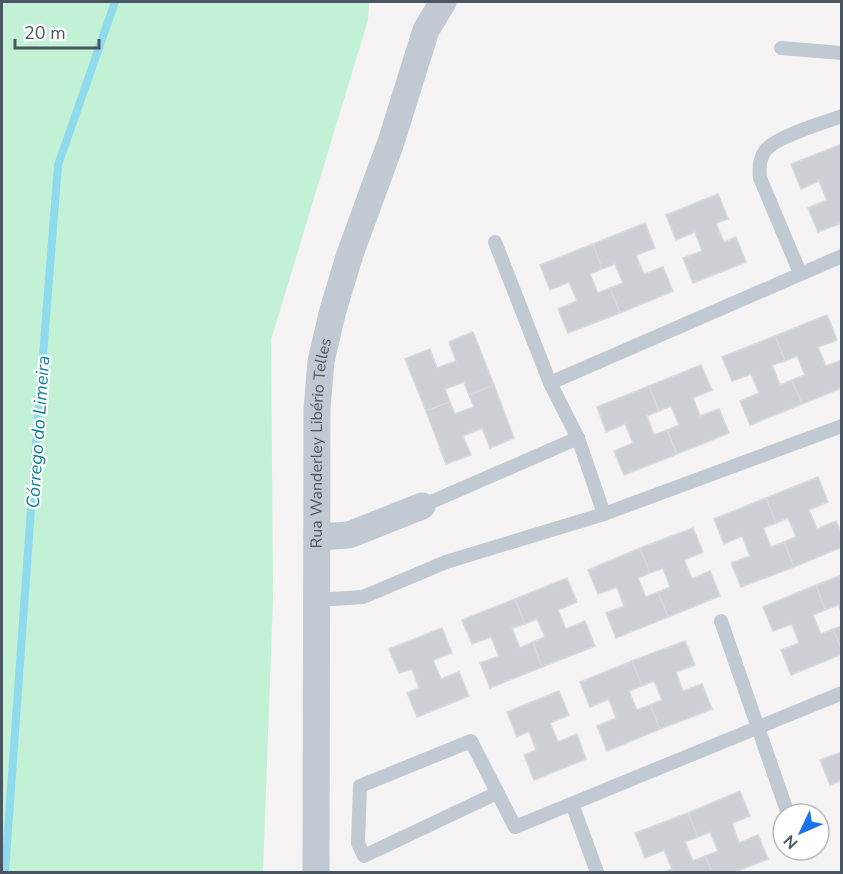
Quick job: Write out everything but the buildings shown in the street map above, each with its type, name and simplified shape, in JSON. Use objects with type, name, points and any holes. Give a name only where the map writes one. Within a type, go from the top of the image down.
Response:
[{"type":"street","name":"Rua Wanderley Libério Telles","points":[[420,2],[426,30]]},
{"type":"street","name":"Rua Wanderley Libério Telles","points":[[316,873],[317,409],[321,361],[350,254],[391,142],[426,30],[443,2]]},
{"type":"street","points":[[316,537],[349,536],[422,506]]},
{"type":"lane","points":[[781,48],[842,53]]},
{"type":"lane","points":[[800,273],[760,178],[759,168],[768,147],[800,131],[842,116]]},
{"type":"lane","points":[[495,242],[550,383],[578,438],[604,514]]},
{"type":"lane","points":[[550,383],[842,256]]},
{"type":"lane","points":[[316,600],[363,597],[446,562],[604,514],[842,426]]},
{"type":"lane","points":[[422,506],[578,438]]},
{"type":"lane","points":[[721,621],[784,802]]},
{"type":"lane","points":[[497,793],[364,856],[358,843],[360,786],[471,741],[515,827],[842,693]]},
{"type":"lane","points":[[572,804],[597,873]]},
{"type":"green space","points":[[2,2],[369,2],[368,20],[271,340],[273,597],[263,872],[2,872]]},
{"type":"waterway","name":"Córrego do Limeira","points":[[5,872],[58,165],[115,2]]}]
